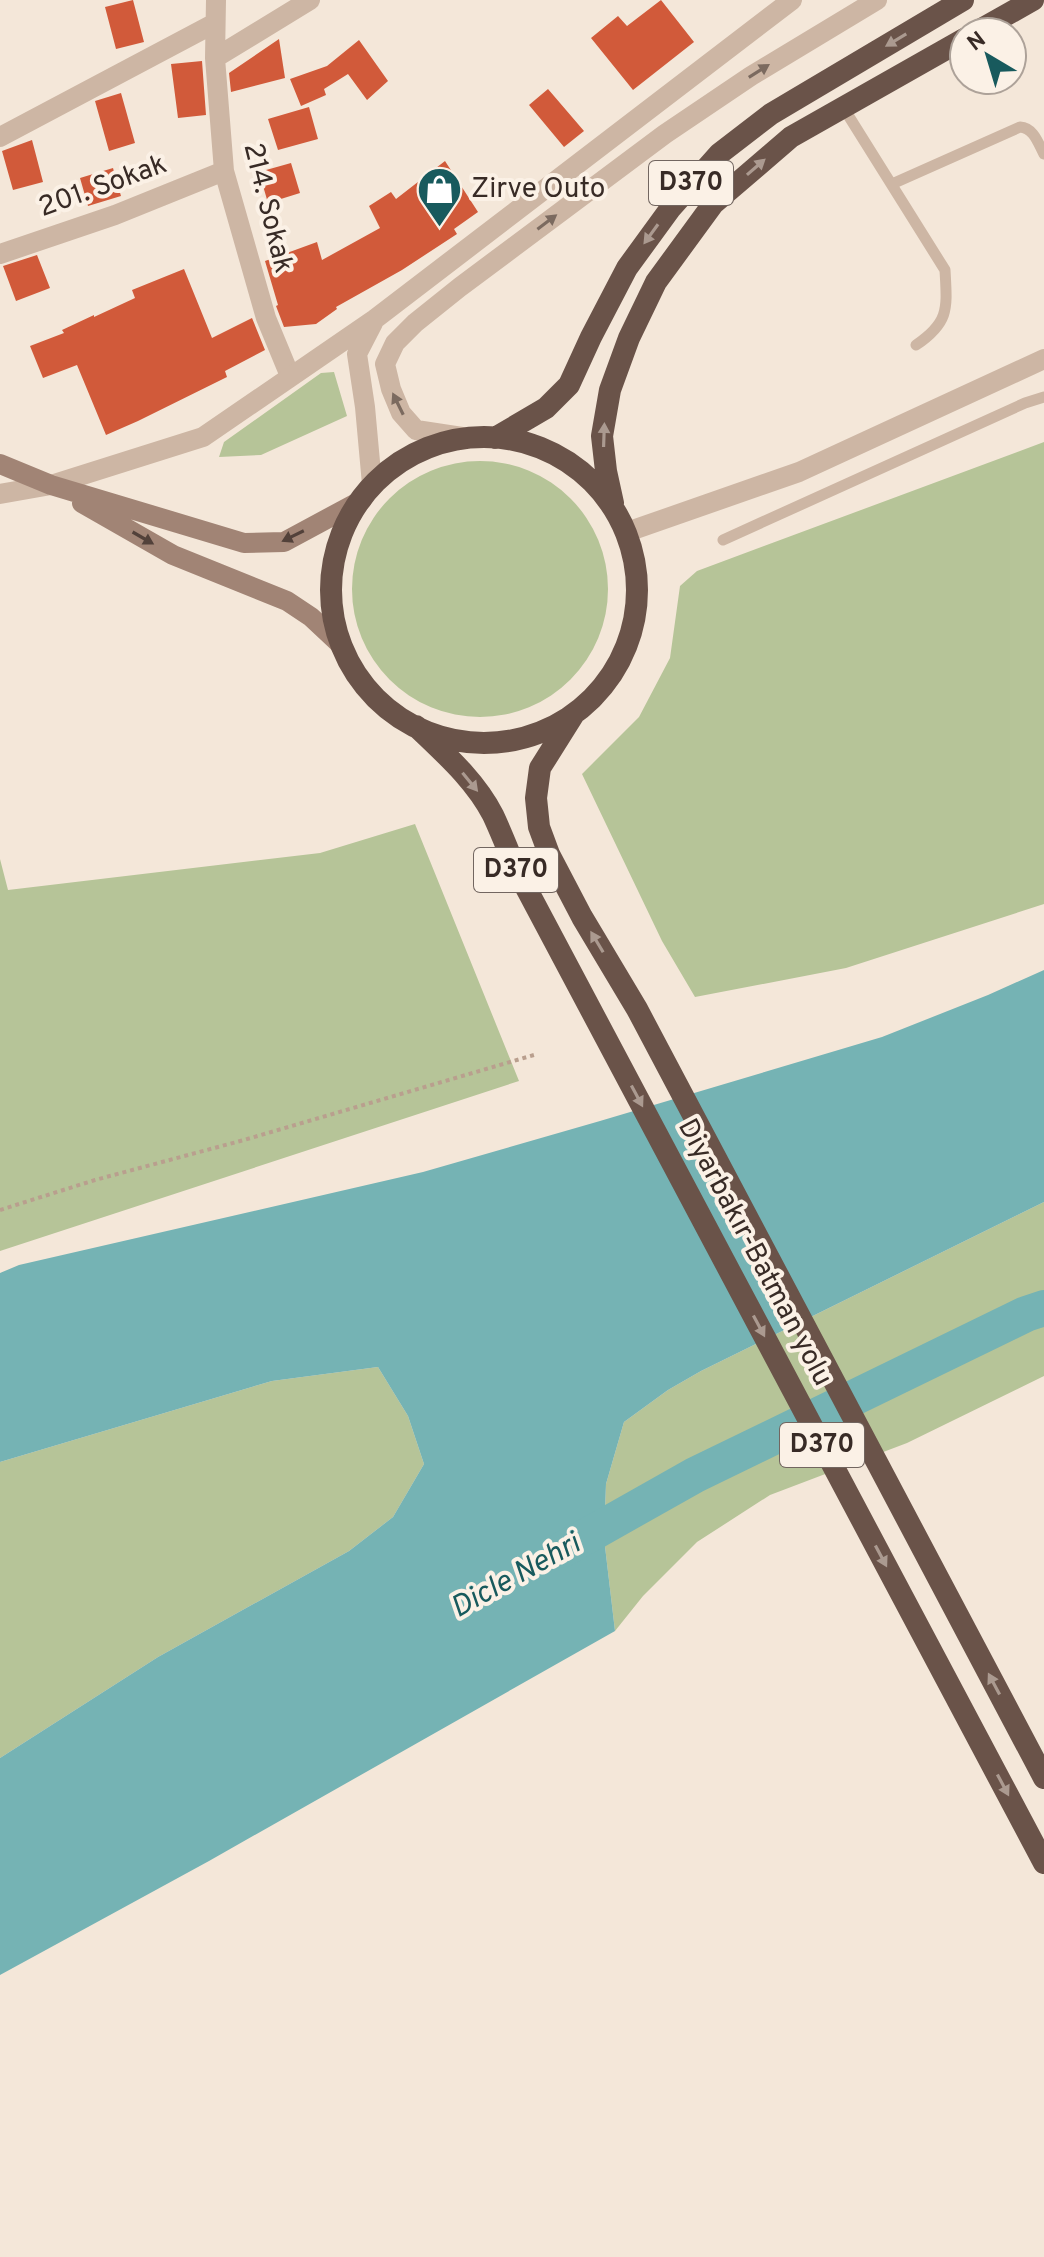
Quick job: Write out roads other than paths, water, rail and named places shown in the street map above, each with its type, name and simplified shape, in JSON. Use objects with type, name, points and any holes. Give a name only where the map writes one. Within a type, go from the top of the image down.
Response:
[{"type":"highway","name":"D370","points":[[495,438],[546,408],[569,385],[627,268],[670,209],[719,154],[771,114],[963,0]]},
{"type":"highway","points":[[1004,16],[1033,0]]},
{"type":"highway","name":"D370","points":[[615,512],[602,436],[610,390],[629,338],[656,282],[713,204],[791,137],[948,48]]},
{"type":"highway","points":[[462,437],[495,438],[513,438],[561,456],[600,488],[627,532],[638,582],[632,632],[610,678],[574,714],[529,737],[479,744],[430,734],[386,709],[353,672],[334,625],[331,576],[344,527],[367,492],[413,453],[462,437]]},
{"type":"highway","name":"Diyarbakır-Batman yolu","points":[[574,714],[540,768],[536,798],[539,827],[549,854],[582,917],[637,1009],[1044,1778]]},
{"type":"highway","name":"Diyarbakır-Batman yolu","points":[[416,726],[473,784],[492,814],[515,867],[1044,1863]]},
{"type":"main road","points":[[0,464],[51,485],[244,543],[284,542],[367,492]]},
{"type":"main road","points":[[51,485],[173,555],[287,601],[311,617],[342,646]]},
{"type":"street","name":"214. Sokak","points":[[216,0],[215,58],[224,171],[266,318],[290,376]]},
{"type":"street","points":[[215,58],[310,0]]},
{"type":"street","points":[[0,494],[51,485],[203,437],[375,319],[792,0]]},
{"type":"street","points":[[462,437],[416,430],[401,413],[385,364],[395,343],[460,287],[665,134],[751,76],[877,0]]},
{"type":"street","points":[[0,137],[215,23]]},
{"type":"street","name":"201. Sokak","points":[[0,254],[115,215],[224,171]]},
{"type":"street","points":[[367,492],[357,354],[375,319]]},
{"type":"street","points":[[627,532],[799,472],[1044,359]]},
{"type":"lane","points":[[843,107],[945,270],[946,301],[942,317],[936,331],[916,345]]},
{"type":"lane","points":[[892,184],[1020,127],[1032,132],[1044,154]]},
{"type":"lane","points":[[723,540],[1044,397]]},
{"type":"water","points":[[1044,970],[1044,1202],[701,1371],[624,1422],[606,1484],[604,1538],[615,1631],[209,1861],[0,1975],[0,1758],[158,1657],[349,1551],[393,1517],[424,1464],[408,1416],[378,1367],[272,1381],[0,1462],[0,1273],[19,1265],[423,1172],[600,1121],[882,1037]]},
{"type":"waterway","name":"Dicle Nehri","points":[[562,1550],[695,1475],[1044,1308]]},
{"type":"place","name":"Zirve Outo","points":[[440,229]]}]
